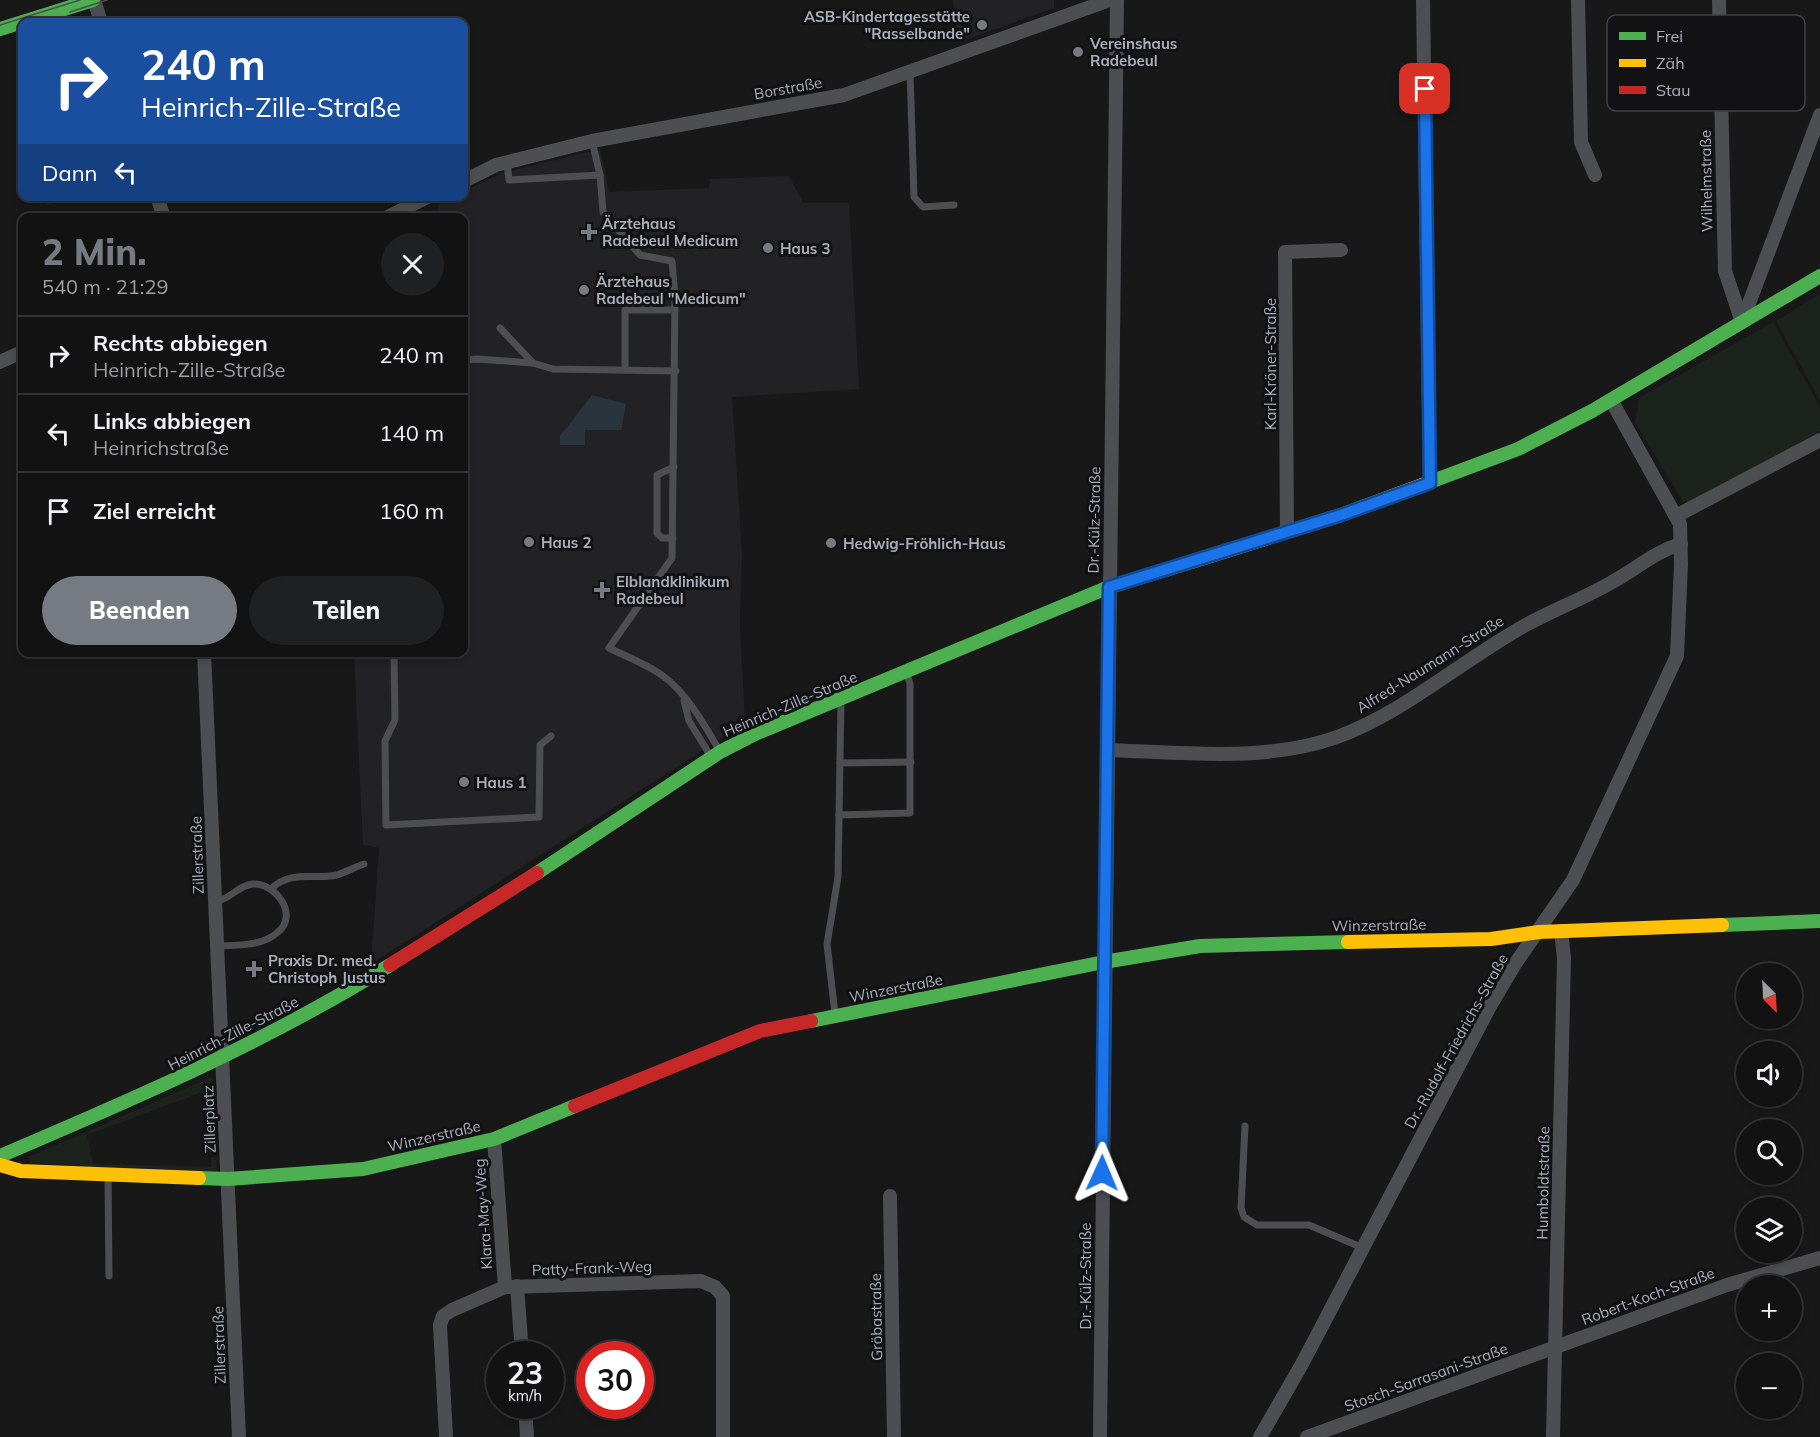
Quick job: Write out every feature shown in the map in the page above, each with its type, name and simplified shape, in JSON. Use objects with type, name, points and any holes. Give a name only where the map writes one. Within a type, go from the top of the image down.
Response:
[{"type":"street","points":[[35,18],[93,0],[100,18]]},
{"type":"street","name":"Borstraße","points":[[468,178],[507,163],[592,141],[844,95],[1110,0]]},
{"type":"street","name":"Dr.-Külz-Straße","points":[[1100,1437],[1117,0]]},
{"type":"street","points":[[1423,0],[1430,483]]},
{"type":"street","points":[[1578,0],[1581,142],[1595,175]]},
{"type":"street","name":"Wilhelmstraße","points":[[1719,0],[1719,15]]},
{"type":"street","points":[[0,29],[18,23]]},
{"type":"street","name":"Wilhelmstraße","points":[[1721,111],[1725,271],[1742,322]]},
{"type":"street","points":[[1742,322],[1820,115]]},
{"type":"street","points":[[396,213],[419,201]]},
{"type":"street","name":"Karl-Kröner-Straße","points":[[1287,532],[1285,252],[1341,250]]},
{"type":"street","points":[[1742,322],[1820,276]]},
{"type":"street","name":"Heinrich-Zille-Straße","points":[[0,1156],[168,1085],[337,998],[535,874],[716,755],[755,734],[1109,587],[1287,532],[1430,483],[1518,449],[1611,400],[1742,322]]},
{"type":"street","points":[[0,362],[18,354]]},
{"type":"street","points":[[1611,400],[1629,438],[1676,516],[1820,440]]},
{"type":"street","name":"Dr.-Rudolf-Friedrichs-Straße","points":[[1260,1437],[1302,1364],[1489,1008],[1515,964],[1573,880],[1677,656],[1682,533],[1676,516]]},
{"type":"street","name":"Alfred-Naumann-Straße","points":[[1107,750],[1228,753],[1301,746],[1337,736],[1376,719],[1524,626],[1613,582],[1670,548],[1681,544]]},
{"type":"street","name":"Zillerstraße","points":[[204,657],[216,901],[215,946],[223,1057]]},
{"type":"street","name":"Winzerstraße","points":[[0,1165],[21,1171],[228,1179],[363,1169],[494,1139],[760,1031],[1104,962],[1200,946],[1491,939],[1539,932],[1820,921]]},
{"type":"street","name":"Humboldtstraße","points":[[1553,1437],[1564,958],[1561,931]]},
{"type":"street","name":"Zillerplatz","points":[[223,1057],[228,1179]]},
{"type":"street","name":"Klara-May-Weg","points":[[494,1139],[511,1287],[520,1341]]},
{"type":"street","name":"Zillerstraße","points":[[228,1179],[239,1437]]},
{"type":"street","name":"Gröbastraße","points":[[890,1196],[894,1437]]},
{"type":"street","name":"Robert-Koch-Straße","points":[[1556,1347],[1727,1285],[1820,1258]]},
{"type":"street","name":"Patty-Frank-Weg","points":[[446,1437],[440,1326],[443,1316],[452,1310],[511,1287],[701,1281],[715,1287],[723,1296],[723,1437]]},
{"type":"street","name":"Stosch-Sarrasani-Straße","points":[[1307,1437],[1556,1347]]},
{"type":"street","points":[[526,1419],[527,1437]]},
{"type":"lane","points":[[910,71],[914,197],[923,207],[954,205]]},
{"type":"lane","points":[[592,141],[600,175],[603,212],[640,255],[672,261],[675,310],[673,538],[670,564],[609,648],[654,669],[673,683],[683,698],[689,722],[716,755]]},
{"type":"lane","points":[[507,163],[509,180],[600,175]]},
{"type":"lane","points":[[625,369],[625,310],[675,310]]},
{"type":"lane","points":[[500,328],[533,363]]},
{"type":"lane","points":[[468,359],[477,358],[533,363],[554,369],[676,371]]},
{"type":"lane","points":[[673,538],[662,538],[657,533],[656,485],[657,475],[674,466]]},
{"type":"lane","points":[[394,657],[395,720],[385,741],[386,825],[539,817],[540,745],[551,736]]},
{"type":"lane","points":[[839,815],[910,813],[910,684],[906,672]]},
{"type":"lane","points":[[835,1017],[827,944],[838,877],[841,699]]},
{"type":"lane","points":[[840,763],[911,762]]},
{"type":"lane","points":[[272,888],[279,882],[292,877],[340,874],[364,864]]},
{"type":"lane","points":[[215,946],[242,945],[279,932],[286,912],[281,898],[272,888],[260,885],[248,885],[227,898],[216,901]]},
{"type":"lane","points":[[1245,1126],[1241,1208],[1244,1217],[1257,1226],[1309,1225],[1363,1248]]},
{"type":"lane","points":[[108,1174],[109,1276]]},
{"type":"shaded area","name":"ASB-Kindertagesstätte \"Rasselbande\"","points":[[953,0],[1054,0],[1054,8],[959,42]]},
{"type":"shaded area","name":"Elblandklinikum Radebeul","points":[[600,149],[609,192],[709,188],[710,179],[789,176],[803,203],[849,203],[859,389],[732,397],[742,554],[740,625],[745,723],[371,964],[379,848],[363,845],[354,657],[468,657],[468,213],[439,213],[438,203],[468,201],[468,189],[502,173]]},
{"type":"shaded area","points":[[45,201],[64,201],[45,205]]},
{"type":"shaded area","points":[[1820,294],[1820,401],[1776,321]]},
{"type":"shaded area","points":[[1773,322],[1820,407],[1820,431],[1686,506],[1635,423],[1639,398]]},
{"type":"shaded area","points":[[592,395],[626,404],[621,430],[585,430],[585,445],[560,445],[560,436]]},
{"type":"shaded area","points":[[212,1077],[214,1098],[209,1099],[208,1090],[87,1135],[93,1164],[211,1167],[211,1157],[217,1157],[217,1173],[30,1163],[29,1157]]},
{"type":"shaded area","points":[[217,1116],[217,1141],[211,1141],[210,1117]]},
{"type":"tram line","points":[[22,18],[80,0]]},
{"type":"tram line","points":[[70,12],[107,0]]},
{"type":"tram line","points":[[0,25],[18,19]]},
{"type":"traffic: fast","points":[[35,18],[93,0]]},
{"type":"traffic: fast","points":[[0,29],[18,23]]},
{"type":"traffic: fast","points":[[1422,485],[1518,449],[1592,411],[1820,276]]},
{"type":"traffic: fast","points":[[537,873],[720,752],[755,734],[1109,587],[1191,562]]},
{"type":"traffic: fast","points":[[1722,925],[1820,921]]},
{"type":"traffic: fast","points":[[811,1021],[1104,962],[1200,946],[1348,942]]},
{"type":"traffic: fast","points":[[0,1156],[199,1068],[296,1019],[390,965]]},
{"type":"traffic: fast","points":[[199,1178],[228,1179],[363,1169],[494,1139],[575,1106]]},
{"type":"traffic: slow","points":[[1191,562],[1341,515],[1422,485]]},
{"type":"traffic: slow","points":[[1348,942],[1491,939],[1539,932],[1722,925]]},
{"type":"traffic: slow","points":[[0,1165],[21,1171],[199,1178]]},
{"type":"traffic: jam","points":[[390,965],[537,873]]},
{"type":"traffic: jam","points":[[575,1106],[760,1031],[811,1021]]},
{"type":"place","name":"ASB-Kindertagesstätte \"Rasselbande\"","points":[[982,25]]},
{"type":"place","name":"Vereinshaus Radebeul","points":[[1078,52]]},
{"type":"place","name":"Ärztehaus Radebeul Medicum","points":[[589,232]]},
{"type":"place","name":"Haus 3","points":[[768,248]]},
{"type":"place","name":"Ärztehaus Radebeul \"Medicum\"","points":[[584,290]]},
{"type":"place","name":"Haus 2","points":[[529,542]]},
{"type":"place","name":"Hedwig-Fröhlich-Haus","points":[[831,543]]},
{"type":"place","name":"Elblandklinikum Radebeul","points":[[602,590]]},
{"type":"place","name":"Haus 1","points":[[464,782]]},
{"type":"place","name":"Praxis Dr. med. Christoph Justus","points":[[254,969]]},
{"type":"route","points":[[1102,1173],[1109,587],[1341,515],[1430,483],[1425,89]]}]
